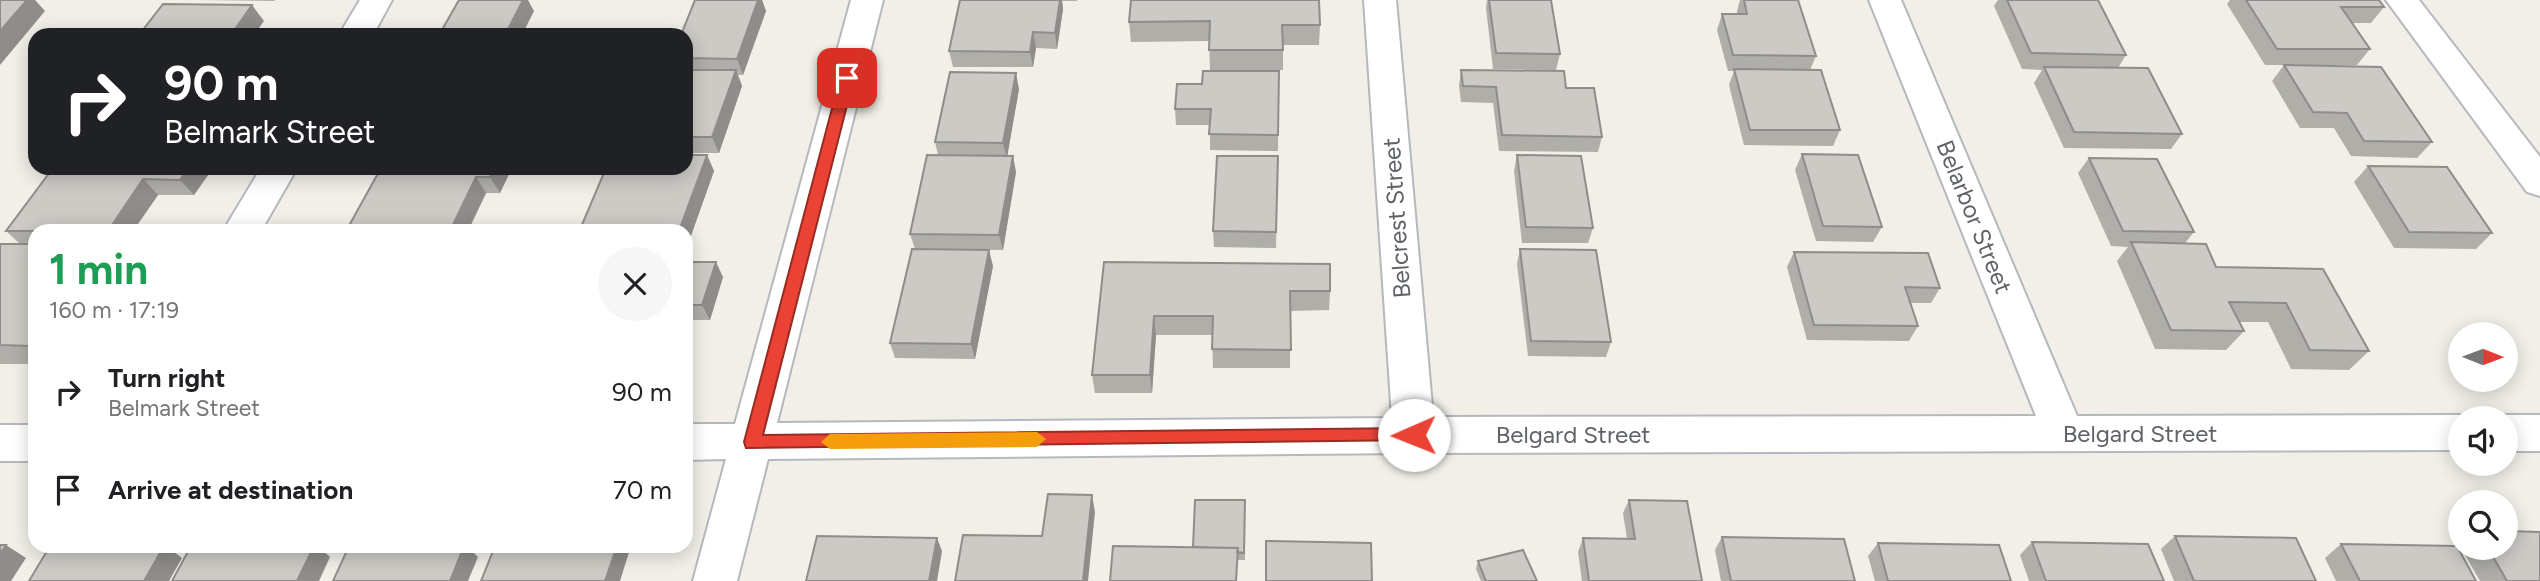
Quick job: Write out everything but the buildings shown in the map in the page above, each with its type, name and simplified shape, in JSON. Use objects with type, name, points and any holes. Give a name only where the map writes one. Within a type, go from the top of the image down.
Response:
[{"type":"street","points":[[360,28],[376,0]]},
{"type":"street","points":[[715,581],[867,0]]},
{"type":"street","name":"Belcrest Street","points":[[1380,0],[1414,435]]},
{"type":"street","name":"Belarbor Street","points":[[1885,0],[2064,434]]},
{"type":"street","points":[[2402,0],[2540,183]]},
{"type":"street","points":[[246,224],[275,175]]},
{"type":"street","name":"Belgard Street","points":[[693,442],[1414,435],[2448,433]]},
{"type":"street","points":[[2518,433],[2540,433]]},
{"type":"street","points":[[0,443],[28,443]]},
{"type":"slow traffic","points":[[830,442],[1037,439]]},
{"type":"route","points":[[847,78],[752,442],[1414,435]]}]
